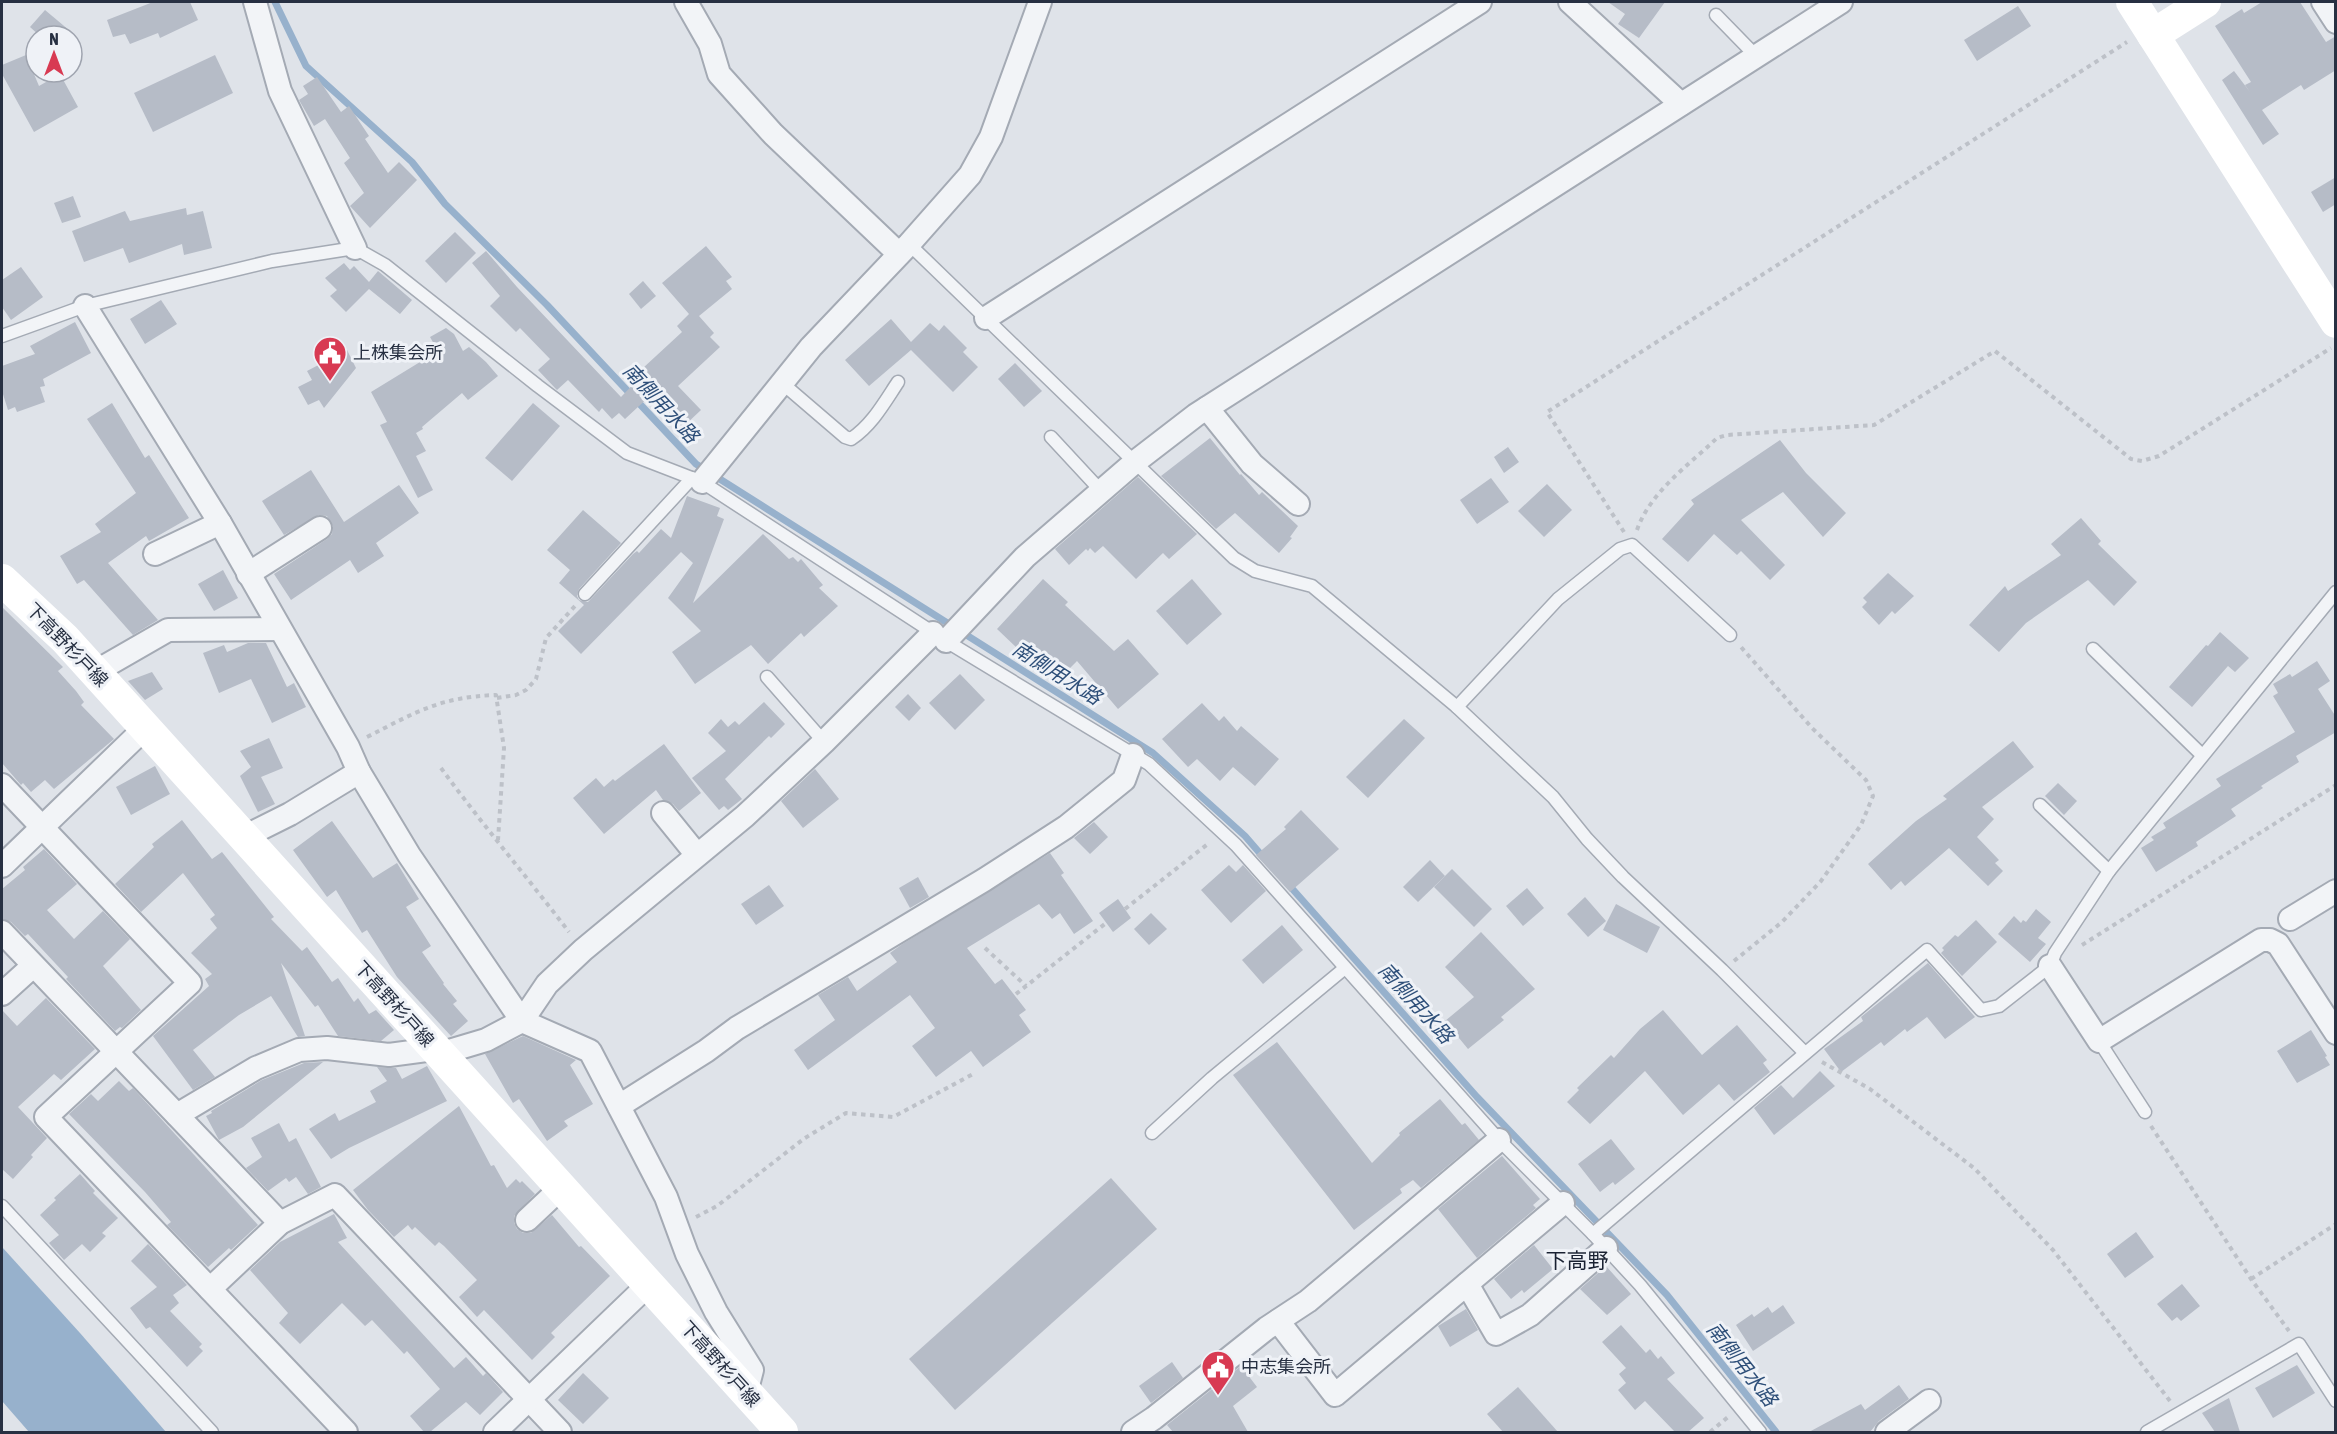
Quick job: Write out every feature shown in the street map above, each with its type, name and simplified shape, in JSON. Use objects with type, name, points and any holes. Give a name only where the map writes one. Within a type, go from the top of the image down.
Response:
[{"type":"main road","points":[[2132,2],[2336,322]]},
{"type":"main road","points":[[2151,31],[2205,2]]},
{"type":"main road","name":"下高野杉戸線","points":[[2,580],[65,639],[782,1432]]},
{"type":"street","points":[[255,2],[280,90],[355,248]]},
{"type":"street","points":[[686,2],[710,44],[719,74],[773,134],[904,249]]},
{"type":"street","points":[[697,480],[811,347],[970,175],[991,137],[1040,2]]},
{"type":"street","points":[[986,318],[1480,2]]},
{"type":"street","points":[[1570,2],[1681,104]]},
{"type":"street","points":[[177,1115],[256,1068],[299,1050],[327,1048],[389,1055],[437,1052],[486,1040],[522,1021],[547,984],[583,950],[745,816],[1025,557],[1135,462],[1207,408],[1841,2]]},
{"type":"street","points":[[2323,2],[2336,22]]},
{"type":"street","points":[[85,306],[220,523],[348,747],[359,772],[409,855],[522,1021],[590,1051],[666,1197],[687,1254],[716,1312],[752,1370],[746,1393]]},
{"type":"street","points":[[1207,408],[1252,464],[1298,504]]},
{"type":"street","points":[[155,554],[220,523]]},
{"type":"street","points":[[248,574],[320,528]]},
{"type":"street","points":[[95,672],[168,630],[279,629]]},
{"type":"street","points":[[2,866],[145,728]]},
{"type":"street","points":[[619,1106],[706,1051],[737,1028],[984,880],[1066,827],[1124,780],[1133,755]]},
{"type":"street","points":[[244,837],[290,814],[359,772]]},
{"type":"street","points":[[2,785],[190,982],[46,1117],[346,1432]]},
{"type":"street","points":[[663,813],[698,855]]},
{"type":"street","points":[[2290,919],[2336,891]]},
{"type":"street","points":[[2,932],[280,1223]]},
{"type":"street","points":[[2053,960],[2099,1041],[2261,940],[2270,940],[2278,944],[2336,1033]]},
{"type":"street","points":[[2,994],[33,966]]},
{"type":"street","points":[[1133,1432],[1278,1321],[1308,1301],[1499,1140]]},
{"type":"street","points":[[527,1220],[561,1188]]},
{"type":"street","points":[[210,1289],[280,1223],[335,1195],[560,1432]]},
{"type":"street","points":[[1278,1321],[1335,1395],[1563,1203]]},
{"type":"street","points":[[1467,1284],[1496,1334],[1530,1315],[1600,1241]]},
{"type":"street","points":[[495,1432],[648,1284]]},
{"type":"street","points":[[1887,1432],[1929,1401]]},
{"type":"lane","points":[[1716,15],[1755,56]]},
{"type":"lane","points":[[2,336],[85,306],[272,261],[355,248],[385,265],[627,453],[697,480],[939,637],[1149,765],[1236,845],[1499,1140],[1600,1241],[1640,1285],[1760,1432]]},
{"type":"lane","points":[[904,249],[986,318],[1234,558],[1255,571],[1312,586],[1457,707],[1553,797],[1587,839],[1616,869],[1805,1053]]},
{"type":"lane","points":[[782,383],[845,437],[852,439],[861,433],[875,417],[898,382]]},
{"type":"lane","points":[[1051,437],[1102,492]]},
{"type":"lane","points":[[585,594],[697,480]]},
{"type":"lane","points":[[1457,707],[1558,598],[1620,549],[1632,545],[1730,635]]},
{"type":"lane","points":[[1600,1241],[1805,1053],[1927,950],[1981,1010],[1999,1006],[2053,960],[2109,871],[2336,592]]},
{"type":"lane","points":[[2093,649],[2202,755]]},
{"type":"lane","points":[[767,677],[824,742]]},
{"type":"lane","points":[[2040,805],[2109,871]]},
{"type":"lane","points":[[1152,1132],[1212,1078],[1346,968]]},
{"type":"lane","points":[[2099,1041],[2145,1112]]},
{"type":"lane","points":[[2,1206],[212,1432]]},
{"type":"lane","points":[[2147,1432],[2299,1344],[2336,1401]]},
{"type":"path","points":[[1632,545],[1548,412],[2151,31]]},
{"type":"path","points":[[1632,545],[1642,517],[1667,484],[1717,438],[1727,435],[1874,425],[1995,351],[2131,459],[2142,461],[2159,456],[2336,345]]},
{"type":"path","points":[[497,698],[516,695],[526,690],[536,679],[546,638],[585,594]]},
{"type":"path","points":[[1722,970],[1782,922],[1821,881],[1861,825],[1873,796],[1866,780],[1812,728],[1730,635]]},
{"type":"path","points":[[348,747],[420,709],[465,696],[496,694],[504,748],[498,840]]},
{"type":"path","points":[[441,768],[483,825],[498,840],[583,950]]},
{"type":"path","points":[[2053,960],[2072,952],[2336,785]]},
{"type":"path","points":[[1125,909],[1222,832]]},
{"type":"path","points":[[1016,994],[1106,923]]},
{"type":"path","points":[[985,948],[1026,986]]},
{"type":"path","points":[[1805,1053],[1870,1089],[1974,1168],[2053,1250],[2180,1413]]},
{"type":"path","points":[[677,1227],[717,1206],[805,1138],[846,1113],[893,1117],[975,1074]]},
{"type":"path","points":[[2145,1112],[2147,1119],[2251,1279],[2299,1344]]},
{"type":"path","points":[[2251,1279],[2336,1224]]},
{"type":"water","points":[[2,1247],[166,1432],[29,1432],[2,1401]]},
{"type":"building","points":[[153,2],[190,2],[198,20],[160,38],[158,33],[130,44],[125,34],[113,37],[107,20]]},
{"type":"building","points":[[1608,2],[1665,2],[1639,38],[1618,24],[1625,14]]},
{"type":"building","points":[[2262,2],[2300,2],[2326,42],[2336,36],[2336,70],[2304,90],[2301,85],[2262,110],[2279,134],[2263,145],[2222,80],[2234,71],[2250,92],[2245,85],[2251,82],[2215,26],[2242,9],[2244,13]]},
{"type":"building","points":[[2018,6],[2031,26],[1977,61],[1964,40]]},
{"type":"building","points":[[45,10],[62,24],[33,24]]},
{"type":"building","points":[[215,55],[233,93],[153,132],[134,93]]},
{"type":"building","points":[[24,56],[24,84],[38,84],[39,86],[65,84],[78,107],[34,132],[2,74],[2,65]]},
{"type":"building","points":[[317,77],[341,112],[349,106],[369,136],[365,139],[388,173],[399,162],[417,180],[370,228],[350,206],[364,193],[344,163],[350,158],[325,119],[314,126],[299,100],[308,94],[303,86]]},
{"type":"building","points":[[2336,177],[2336,204],[2323,212],[2311,192]]},
{"type":"building","points":[[73,196],[81,217],[62,223],[54,203]]},
{"type":"building","points":[[186,208],[187,215],[203,211],[212,248],[184,255],[182,244],[129,263],[123,248],[84,262],[72,231],[125,211],[130,221]]},
{"type":"building","points":[[455,232],[476,253],[446,283],[425,261]]},
{"type":"building","points":[[706,246],[732,277],[726,281],[732,289],[699,316],[714,333],[710,337],[720,347],[678,386],[701,410],[683,427],[652,394],[625,419],[619,413],[612,419],[602,408],[599,412],[568,380],[557,390],[538,370],[550,359],[520,328],[516,332],[490,306],[500,296],[472,263],[486,251],[621,397],[646,371],[643,368],[682,332],[677,326],[689,314],[662,283]]},
{"type":"building","points":[[344,263],[350,270],[354,266],[369,282],[378,271],[412,300],[400,314],[369,289],[346,312],[330,296],[337,290],[325,278]]},
{"type":"building","points":[[21,267],[43,297],[11,320],[2,307],[2,280]]},
{"type":"building","points":[[643,281],[656,296],[641,309],[629,294]]},
{"type":"building","points":[[161,300],[177,324],[145,344],[130,319]]},
{"type":"building","points":[[891,319],[911,342],[930,323],[939,331],[944,325],[967,348],[963,352],[978,367],[953,392],[911,350],[869,386],[845,360]]},
{"type":"building","points":[[75,322],[91,353],[43,379],[45,386],[40,387],[45,402],[17,412],[15,407],[8,410],[2,391],[2,366],[35,354],[30,346]]},
{"type":"building","points":[[446,328],[454,334],[463,351],[469,347],[498,376],[468,400],[462,393],[416,433],[426,451],[416,456],[433,490],[418,498],[380,425],[387,422],[371,392],[438,351],[430,337]]},
{"type":"building","points":[[347,350],[356,368],[324,408],[319,400],[308,405],[298,387],[312,380],[307,371]]},
{"type":"building","points":[[1015,363],[1042,391],[1024,407],[998,379]]},
{"type":"building","points":[[112,403],[145,458],[149,455],[189,518],[149,541],[146,536],[108,563],[158,620],[133,635],[84,580],[77,584],[60,556],[101,532],[95,524],[136,493],[87,419]]},
{"type":"building","points":[[533,403],[560,426],[512,481],[485,458]]},
{"type":"building","points":[[1210,438],[1259,495],[1262,492],[1298,526],[1290,537],[1292,538],[1279,553],[1235,513],[1216,529],[1161,476]]},
{"type":"building","points":[[1780,440],[1806,473],[1846,513],[1823,537],[1783,492],[1741,520],[1785,565],[1770,580],[1741,551],[1737,555],[1714,534],[1688,562],[1662,539],[1694,504],[1691,500]]},
{"type":"building","points":[[1508,447],[1519,462],[1504,473],[1494,457]]},
{"type":"building","points":[[311,470],[344,522],[399,485],[419,513],[376,543],[384,556],[358,573],[350,560],[291,600],[274,574],[327,539],[332,534],[333,527],[327,516],[319,515],[284,535],[262,501]]},
{"type":"building","points":[[1138,477],[1197,534],[1169,559],[1163,553],[1136,579],[1103,546],[1095,553],[1090,548],[1088,551],[1086,549],[1069,565],[1055,549]]},
{"type":"building","points":[[1491,478],[1509,502],[1477,524],[1460,500]]},
{"type":"building","points":[[1547,484],[1572,510],[1544,537],[1518,511]]},
{"type":"building","points":[[687,496],[720,508],[717,516],[724,519],[693,603],[763,534],[789,559],[793,557],[798,562],[801,559],[823,585],[819,588],[838,606],[804,637],[801,633],[768,664],[751,645],[695,684],[672,652],[701,631],[668,598],[693,563],[681,552],[581,654],[558,631],[584,605],[559,583],[570,570],[547,550],[583,510],[621,543],[579,589],[577,596],[579,600],[588,602],[633,554],[637,551],[639,553],[661,529],[671,538]]},
{"type":"building","points":[[2081,518],[2101,541],[2098,544],[2137,582],[2114,606],[2088,580],[2026,623],[1999,652],[1969,625],[2005,586],[2008,591],[2061,555],[2051,544]]},
{"type":"building","points":[[223,570],[238,598],[214,611],[198,584]]},
{"type":"building","points":[[1888,573],[1914,596],[1895,614],[1892,611],[1879,625],[1862,607],[1867,602],[1863,598]]},
{"type":"building","points":[[1043,579],[1068,602],[1065,605],[1114,651],[1128,639],[1159,674],[1118,709],[1077,661],[1064,674],[1047,658],[1043,662],[1024,645],[1019,650],[997,629]]},
{"type":"building","points":[[1192,579],[1222,614],[1187,645],[1156,611]]},
{"type":"building","points":[[2,607],[63,667],[58,671],[84,702],[81,705],[114,739],[54,789],[45,780],[31,792],[23,783],[21,785],[2,763]]},
{"type":"building","points":[[2220,632],[2249,658],[2235,672],[2228,666],[2192,707],[2169,687]]},
{"type":"building","points":[[248,643],[266,643],[287,687],[294,683],[306,707],[272,723],[251,679],[219,693],[203,653],[224,645],[227,652]]},
{"type":"building","points":[[2317,661],[2330,681],[2318,689],[2336,717],[2336,732],[2296,756],[2299,762],[2261,786],[2263,788],[2231,809],[2236,816],[2196,842],[2198,846],[2156,872],[2141,848],[2154,840],[2151,837],[2166,828],[2163,823],[2221,786],[2216,779],[2295,732],[2273,696],[2278,693],[2273,684],[2290,674],[2292,677]]},
{"type":"building","points":[[152,672],[163,689],[145,700],[128,681]]},
{"type":"building","points":[[960,674],[985,700],[955,730],[929,703]]},
{"type":"building","points":[[908,694],[921,708],[909,721],[895,707]]},
{"type":"building","points":[[764,702],[785,724],[771,738],[769,736],[725,779],[742,799],[728,810],[724,806],[719,810],[692,778],[726,751],[708,733],[721,719],[728,727],[735,721],[739,725]]},
{"type":"building","points":[[1202,703],[1219,721],[1224,716],[1237,731],[1241,726],[1279,759],[1255,786],[1233,767],[1220,781],[1197,759],[1188,767],[1162,739]]},
{"type":"building","points":[[1404,719],[1425,738],[1368,798],[1346,777]]},
{"type":"building","points":[[269,738],[283,768],[261,777],[275,804],[258,812],[240,776],[251,767],[240,751]]},
{"type":"building","points":[[2013,741],[2034,767],[1982,807],[1994,819],[1977,837],[1999,860],[1995,863],[2003,871],[1988,886],[1949,848],[1905,886],[1901,881],[1891,890],[1868,864],[1916,821],[1947,799],[1943,796]]},
{"type":"building","points":[[664,744],[701,793],[679,811],[673,804],[663,800],[656,790],[604,834],[573,798],[596,778],[604,787],[613,779],[615,781]]},
{"type":"building","points":[[155,766],[170,794],[131,815],[116,787]]},
{"type":"building","points":[[815,769],[839,799],[803,828],[781,801]]},
{"type":"building","points":[[2058,783],[2077,801],[2064,815],[2045,796]]},
{"type":"building","points":[[1301,810],[1339,849],[1290,892],[1256,855],[1286,829],[1284,827]]},
{"type":"building","points":[[182,820],[212,859],[222,852],[274,917],[271,919],[302,951],[307,947],[332,982],[338,978],[354,1002],[358,998],[369,1014],[376,1010],[394,1030],[381,1041],[338,1036],[318,1005],[315,1007],[281,963],[305,1036],[298,1037],[271,996],[239,1015],[193,1050],[215,1077],[193,1090],[153,1036],[209,986],[205,979],[212,974],[191,953],[217,928],[210,919],[215,915],[183,873],[141,912],[115,884],[154,847],[152,844]]},
{"type":"building","points":[[332,821],[373,878],[397,863],[419,899],[406,907],[431,946],[422,952],[457,1001],[453,1004],[468,1021],[451,1036],[397,977],[367,930],[362,933],[336,890],[327,897],[293,850]]},
{"type":"building","points":[[1094,822],[1108,837],[1090,854],[1074,838]]},
{"type":"building","points":[[44,849],[77,884],[47,910],[74,939],[103,911],[130,939],[103,966],[141,1010],[122,1028],[115,1031],[28,934],[25,936],[11,922],[2,919],[2,889],[25,870],[23,867]]},
{"type":"building","points":[[1050,853],[1064,873],[1061,875],[1093,921],[1074,934],[1060,913],[1052,919],[1039,904],[967,948],[995,984],[1002,979],[1026,1010],[1019,1015],[1031,1032],[983,1067],[971,1051],[936,1077],[912,1046],[935,1028],[910,995],[808,1070],[794,1050],[835,1020],[818,995],[848,977],[857,991],[897,962],[890,953],[901,945]]},
{"type":"building","points":[[1430,860],[1445,876],[1418,902],[1403,887]]},
{"type":"building","points":[[1229,865],[1236,872],[1243,865],[1266,891],[1231,923],[1201,890]]},
{"type":"building","points":[[1452,869],[1492,909],[1474,927],[1434,887]]},
{"type":"building","points":[[918,877],[929,897],[910,908],[899,888]]},
{"type":"building","points":[[769,885],[784,906],[756,925],[741,904]]},
{"type":"building","points":[[1527,888],[1544,908],[1523,926],[1506,906]]},
{"type":"building","points":[[1585,897],[1606,921],[1588,937],[1567,914]]},
{"type":"building","points":[[1118,899],[1131,918],[1113,932],[1099,913]]},
{"type":"building","points":[[1616,904],[1660,927],[1647,953],[1603,930]]},
{"type":"building","points":[[2036,909],[2051,922],[2038,938],[2046,944],[2030,962],[1998,934],[2014,916],[2021,923],[2023,920],[2026,922]]},
{"type":"building","points":[[1151,913],[1167,929],[1149,945],[1134,929]]},
{"type":"building","points":[[1976,920],[1997,942],[1962,976],[1941,953],[1944,950],[1942,948]]},
{"type":"building","points":[[1282,925],[1303,950],[1263,984],[1242,960]]},
{"type":"building","points":[[1481,932],[1535,989],[1501,1017],[1504,1020],[1468,1049],[1445,1021],[1474,997],[1445,967]]},
{"type":"building","points":[[1928,963],[1975,1017],[1945,1039],[1927,1017],[1907,1032],[1905,1029],[1884,1046],[1881,1042],[1841,1072],[1824,1049],[1863,1021],[1861,1017]]},
{"type":"building","points":[[46,998],[95,1049],[61,1080],[54,1074],[18,1107],[47,1138],[13,1179],[2,1169],[2,1010],[17,1026]]},
{"type":"building","points":[[1663,1010],[1702,1055],[1737,1025],[1767,1060],[1763,1063],[1770,1072],[1734,1101],[1719,1084],[1683,1115],[1645,1071],[1590,1124],[1567,1102],[1579,1090],[1577,1088],[1611,1055],[1614,1058],[1640,1029]]},
{"type":"building","points":[[2311,1030],[2330,1065],[2297,1083],[2277,1051]]},
{"type":"building","points":[[523,1036],[576,1060],[570,1065],[593,1104],[564,1121],[568,1126],[547,1141],[519,1099],[513,1103],[485,1054]]},
{"type":"building","points":[[1277,1042],[1372,1163],[1400,1135],[1399,1133],[1440,1099],[1462,1125],[1465,1123],[1479,1140],[1421,1188],[1413,1180],[1400,1189],[1402,1193],[1354,1230],[1233,1075]]},
{"type":"building","points":[[323,1062],[243,1127],[219,1140],[206,1116],[212,1113],[211,1111],[262,1080],[304,1063]]},
{"type":"building","points":[[427,1066],[447,1101],[331,1159],[309,1129],[335,1113],[339,1121],[376,1102],[370,1091],[387,1081],[377,1067],[396,1068],[402,1079]]},
{"type":"building","points":[[1820,1071],[1835,1086],[1774,1135],[1754,1108],[1781,1085],[1793,1098]]},
{"type":"building","points":[[119,1081],[129,1091],[133,1088],[258,1225],[208,1267],[167,1225],[171,1222],[145,1192],[69,1114],[91,1094],[98,1101]]},
{"type":"building","points":[[459,1106],[491,1166],[494,1165],[507,1188],[516,1179],[520,1183],[522,1181],[535,1194],[514,1216],[517,1229],[523,1233],[531,1233],[552,1215],[579,1247],[581,1246],[610,1276],[551,1333],[555,1337],[532,1360],[484,1310],[477,1317],[459,1297],[477,1280],[444,1246],[439,1242],[435,1246],[415,1227],[412,1230],[408,1225],[394,1237],[368,1210],[353,1190]]},
{"type":"building","points":[[279,1123],[289,1142],[296,1138],[321,1187],[308,1194],[296,1177],[289,1182],[286,1178],[268,1191],[246,1168],[262,1157],[251,1138]]},
{"type":"building","points":[[1611,1139],[1635,1169],[1615,1185],[1613,1182],[1600,1192],[1578,1164]]},
{"type":"building","points":[[1502,1156],[1540,1199],[1533,1205],[1536,1208],[1477,1258],[1438,1209]]},
{"type":"building","points":[[80,1174],[95,1191],[93,1193],[118,1218],[102,1233],[106,1236],[90,1252],[82,1244],[64,1260],[49,1243],[59,1235],[40,1215],[56,1200],[54,1198]]},
{"type":"building","points":[[1111,1178],[1157,1229],[955,1410],[909,1359]]},
{"type":"building","points":[[334,1214],[347,1238],[338,1242],[454,1368],[466,1357],[483,1376],[486,1373],[503,1392],[480,1415],[466,1402],[430,1432],[424,1432],[410,1416],[440,1389],[407,1351],[404,1354],[372,1320],[365,1326],[342,1303],[300,1344],[279,1323],[288,1313],[250,1270],[280,1242]]},
{"type":"building","points":[[2136,1232],[2154,1257],[2125,1278],[2107,1254]]},
{"type":"building","points":[[148,1244],[187,1285],[173,1295],[179,1303],[170,1311],[202,1344],[199,1347],[203,1351],[187,1367],[150,1327],[146,1329],[130,1308],[157,1287],[131,1261]]},
{"type":"building","points":[[1534,1245],[1553,1269],[1524,1293],[1522,1290],[1511,1299],[1494,1279]]},
{"type":"building","points":[[1606,1266],[1631,1294],[1607,1315],[1580,1289]]},
{"type":"building","points":[[2182,1284],[2200,1306],[2181,1321],[2177,1317],[2172,1321],[2157,1304]]},
{"type":"building","points":[[1783,1305],[1795,1323],[1753,1351],[1736,1325],[1752,1314],[1754,1317],[1768,1307],[1772,1313]]},
{"type":"building","points":[[1466,1309],[1478,1330],[1450,1347],[1438,1326]]},
{"type":"building","points":[[1621,1325],[1646,1353],[1650,1349],[1658,1359],[1661,1356],[1675,1373],[1667,1379],[1704,1418],[1688,1432],[1675,1432],[1645,1401],[1635,1410],[1618,1390],[1626,1383],[1619,1374],[1626,1368],[1602,1342]]},
{"type":"building","points":[[1172,1362],[1183,1378],[1151,1403],[1139,1386]]},
{"type":"building","points":[[2297,1365],[2315,1393],[2273,1418],[2255,1388]]},
{"type":"building","points":[[1241,1366],[1257,1387],[1233,1406],[1248,1432],[1173,1432],[1167,1425]]},
{"type":"building","points":[[583,1373],[609,1398],[583,1424],[558,1400]]},
{"type":"building","points":[[1899,1385],[1909,1399],[1879,1421],[1870,1432],[1809,1432],[1861,1404],[1865,1410]]},
{"type":"building","points":[[1518,1387],[1558,1432],[1503,1432],[1487,1414]]},
{"type":"building","points":[[2229,1398],[2240,1432],[2215,1432],[2202,1413]]},
{"type":"waterway","name":"南側用水路","points":[[275,2],[306,66],[412,162],[445,204],[547,305],[696,464],[1153,753],[1245,836],[1264,858]]},
{"type":"waterway","name":"南側用水路","points":[[1288,884],[1477,1097],[1667,1295],[1776,1432]]},
{"type":"place","name":"上株集会所","points":[[330,382]]},
{"type":"place","name":"中志集会所","points":[[1218,1396]]},
{"type":"district","name":"下高野","points":[[1577,1261]]}]
